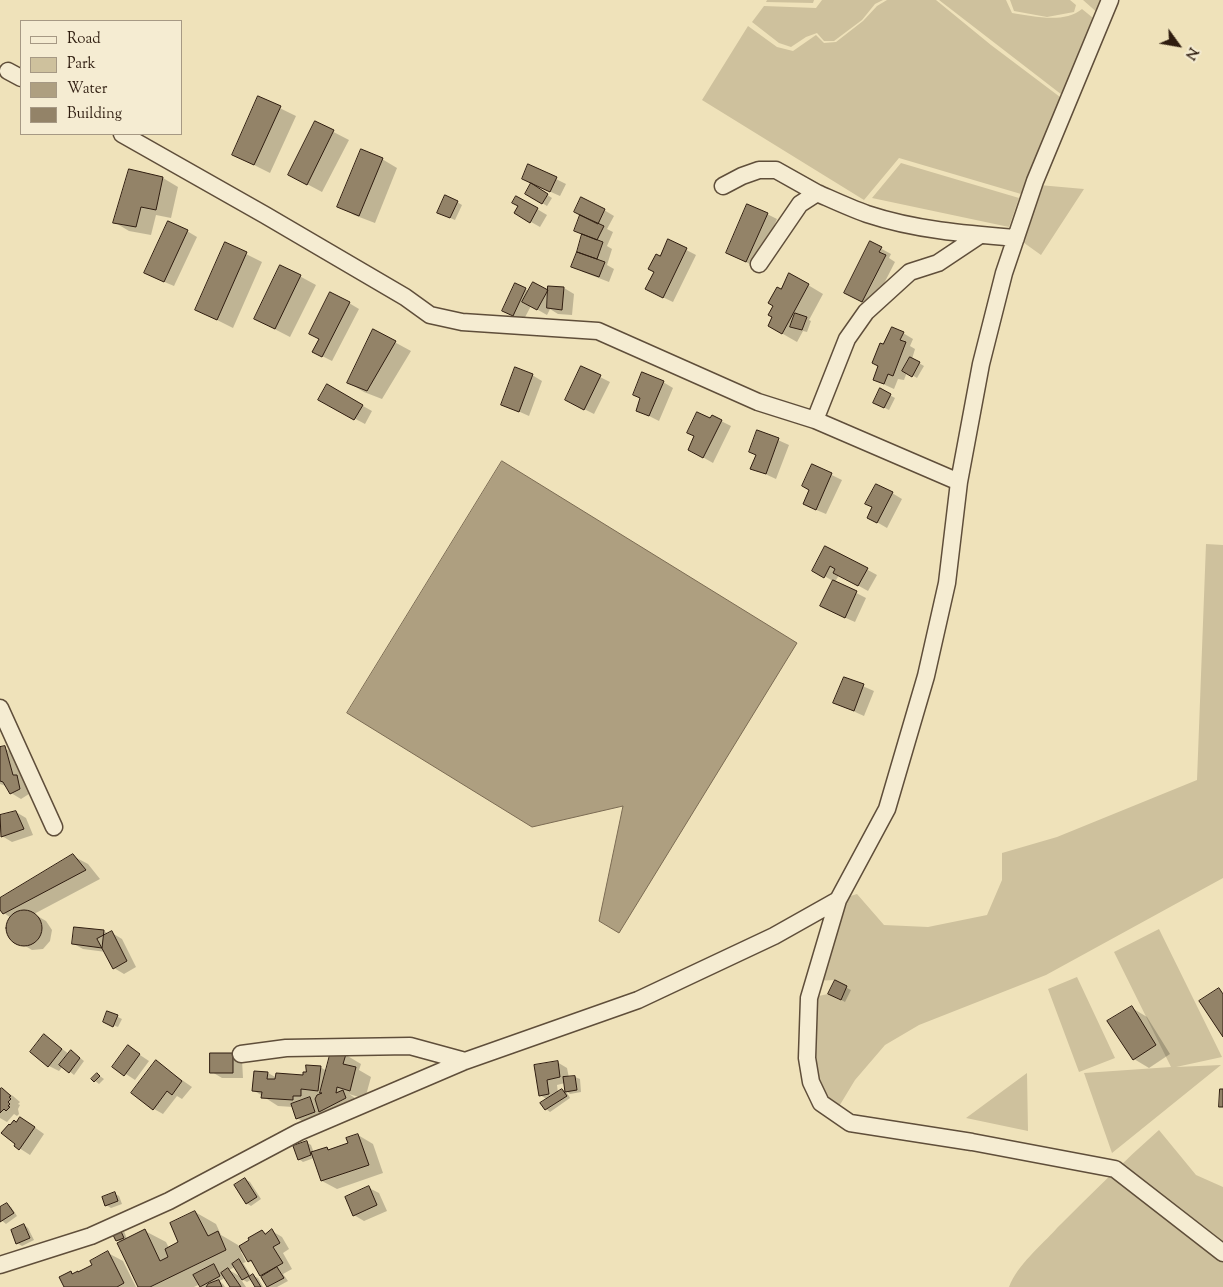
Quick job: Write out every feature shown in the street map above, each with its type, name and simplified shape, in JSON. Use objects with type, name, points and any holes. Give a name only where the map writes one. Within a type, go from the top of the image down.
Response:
[{"type":"street","points":[[1110,0],[1035,181],[1004,273],[981,364],[959,482],[947,583],[926,676],[888,809],[838,900],[809,998],[807,1058],[811,1082],[821,1103],[850,1123],[972,1142],[1115,1169],[1223,1253]]},
{"type":"street","points":[[124,135],[405,297],[430,315],[462,322],[598,331],[758,402],[815,420],[959,482]]},
{"type":"street","points":[[723,186],[742,176],[760,170],[776,170],[817,193],[867,214],[916,227],[1016,238]]},
{"type":"street","points":[[759,264],[800,204],[817,193]]},
{"type":"street","points":[[815,420],[847,339],[866,312],[910,272],[938,263],[980,235]]},
{"type":"street","points":[[0,708],[54,828]]},
{"type":"street","points":[[0,1265],[91,1236],[169,1201],[299,1132],[465,1061],[638,1000],[774,936],[838,900]]},
{"type":"street","points":[[241,1054],[286,1048],[410,1046],[465,1061]]},
{"type":"green space","points":[[767,0],[814,0],[813,3],[766,2]]},
{"type":"green space","points":[[822,0],[883,0],[875,4],[862,20],[834,41],[824,41],[817,33],[806,37],[791,47],[779,43],[752,22],[764,6],[816,8]]},
{"type":"green space","points":[[887,0],[936,0],[991,45],[1064,100],[1021,194],[899,158],[864,200],[702,100],[748,26],[777,47],[793,51],[816,35],[824,43],[836,42],[863,21],[877,6]]},
{"type":"green space","points":[[939,0],[1006,0],[1012,13],[1048,18],[1075,14],[1082,9],[1098,22],[1066,98]]},
{"type":"green space","points":[[1010,0],[1070,0],[1076,5],[1074,12],[1047,17],[1014,11]]},
{"type":"green space","points":[[1083,0],[1105,0],[1100,15]]},
{"type":"green space","points":[[901,163],[1019,198],[1009,227],[872,198]]},
{"type":"green space","points":[[1039,185],[1084,189],[1041,255],[1020,240]]},
{"type":"green space","points":[[1206,544],[1223,545],[1223,878],[1046,975],[919,1025],[885,1045],[855,1080],[835,1113],[811,1082],[809,998],[828,994],[840,1000],[847,987],[834,980],[814,981],[838,900],[857,894],[884,925],[928,927],[987,915],[1002,880],[1002,853],[1057,837],[1197,780]]},
{"type":"green space","points":[[1159,929],[1222,1057],[1176,1067],[1221,1065],[1112,1153],[1084,1073],[1171,1067],[1114,952]]},
{"type":"green space","points":[[1077,977],[1115,1058],[1079,1072],[1048,989]]},
{"type":"green space","points":[[1027,1073],[1028,1131],[966,1118]]},
{"type":"green space","points":[[1159,1130],[1196,1175],[1223,1187],[1223,1287],[1009,1287],[1024,1263],[1057,1228]]},
{"type":"water","points":[[502,461],[797,643],[619,933],[599,921],[623,806],[532,827],[347,713]]},
{"type":"building","points":[[258,96],[281,106],[254,165],[232,155]]},
{"type":"building","points":[[315,121],[334,130],[307,185],[288,175]]},
{"type":"building","points":[[361,149],[383,158],[359,216],[337,207]]},
{"type":"building","points":[[528,164],[557,177],[550,192],[522,179]]},
{"type":"building","points":[[129,169],[163,177],[156,210],[141,207],[136,227],[113,223]]},
{"type":"building","points":[[531,183],[548,194],[542,204],[525,194]]},
{"type":"building","points":[[445,195],[458,201],[450,218],[437,213]]},
{"type":"building","points":[[516,196],[538,208],[530,223],[514,213],[518,206],[512,203]]},
{"type":"building","points":[[581,197],[605,209],[598,224],[574,212]]},
{"type":"building","points":[[747,204],[768,213],[746,262],[726,253]]},
{"type":"building","points":[[580,215],[604,226],[597,240],[574,231]]},
{"type":"building","points":[[168,221],[188,230],[164,282],[144,273]]},
{"type":"building","points":[[582,234],[603,242],[597,259],[577,252]]},
{"type":"building","points":[[668,239],[687,248],[663,298],[645,289],[654,272],[648,269],[656,254],[660,256]]},
{"type":"building","points":[[870,241],[882,247],[879,252],[886,255],[862,302],[844,293]]},
{"type":"building","points":[[225,242],[247,252],[217,320],[195,310]]},
{"type":"building","points":[[577,252],[605,262],[599,277],[571,267]]},
{"type":"building","points":[[280,265],[301,275],[275,329],[254,319]]},
{"type":"building","points":[[789,273],[809,284],[782,334],[768,326],[772,317],[768,315],[773,306],[768,303],[777,287],[781,289]]},
{"type":"building","points":[[533,282],[548,290],[537,310],[522,302]]},
{"type":"building","points":[[515,283],[526,288],[513,316],[502,311]]},
{"type":"building","points":[[548,286],[564,287],[562,310],[547,308]]},
{"type":"building","points":[[330,292],[350,302],[322,357],[312,352],[319,339],[309,334]]},
{"type":"building","points":[[795,313],[807,317],[802,330],[790,327]]},
{"type":"building","points":[[892,327],[904,332],[900,340],[906,342],[893,376],[888,374],[884,384],[873,380],[878,366],[872,363],[880,343],[883,344]]},
{"type":"building","points":[[373,329],[396,341],[367,391],[347,383]]},
{"type":"building","points":[[910,357],[920,362],[912,377],[902,371]]},
{"type":"building","points":[[581,366],[601,375],[584,410],[565,400]]},
{"type":"building","points":[[515,367],[533,374],[519,412],[501,405]]},
{"type":"building","points":[[642,372],[664,381],[649,416],[636,411],[640,398],[633,395]]},
{"type":"building","points":[[327,384],[363,405],[354,420],[318,400]]},
{"type":"building","points":[[880,388],[891,394],[884,408],[873,403]]},
{"type":"building","points":[[697,412],[710,418],[712,415],[722,420],[703,458],[688,450],[694,436],[687,433]]},
{"type":"building","points":[[757,430],[779,438],[766,474],[750,469],[756,455],[749,452]]},
{"type":"building","points":[[812,464],[832,473],[816,510],[803,504],[809,490],[802,486]]},
{"type":"building","points":[[876,484],[893,492],[877,523],[867,518],[872,507],[865,504]]},
{"type":"building","points":[[825,546],[868,568],[858,586],[833,573],[835,569],[830,566],[824,578],[812,571]]},
{"type":"building","points":[[833,580],[857,591],[845,618],[820,606]]},
{"type":"building","points":[[844,677],[864,684],[854,711],[833,703]]},
{"type":"building","points":[[5,746],[13,775],[17,775],[20,789],[10,794],[3,782],[0,781],[0,747]]},
{"type":"building","points":[[16,811],[24,829],[1,837],[0,815]]},
{"type":"building","points":[[73,854],[86,870],[3,914],[0,910],[0,898]]},
{"type":"building","points":[[24,910],[37,915],[42,928],[37,941],[24,946],[11,941],[6,928],[11,915]]},
{"type":"building","points":[[74,927],[104,930],[102,948],[72,944]]},
{"type":"building","points":[[112,931],[127,961],[113,969],[97,939]]},
{"type":"building","points":[[835,980],[847,986],[841,1000],[828,994]]},
{"type":"building","points":[[1219,988],[1223,994],[1223,1037],[1199,1001]]},
{"type":"building","points":[[1132,1006],[1156,1045],[1133,1060],[1107,1021]]},
{"type":"building","points":[[107,1011],[118,1015],[113,1027],[103,1022]]},
{"type":"building","points":[[44,1034],[62,1049],[48,1067],[30,1052]]},
{"type":"building","points":[[128,1045],[140,1054],[124,1076],[112,1067]]},
{"type":"building","points":[[71,1050],[80,1058],[69,1073],[59,1065]]},
{"type":"building","points":[[331,1051],[346,1054],[343,1064],[356,1067],[350,1091],[337,1087],[336,1093],[343,1090],[346,1098],[319,1112],[315,1099],[317,1095],[322,1093],[320,1093]]},
{"type":"building","points":[[210,1053],[233,1053],[233,1073],[210,1073]]},
{"type":"building","points":[[156,1060],[182,1081],[172,1095],[167,1091],[153,1110],[131,1093]]},
{"type":"building","points":[[558,1061],[560,1077],[547,1080],[549,1094],[539,1096],[534,1065]]},
{"type":"building","points":[[306,1065],[321,1066],[318,1091],[301,1089],[301,1096],[293,1096],[293,1100],[261,1098],[262,1092],[252,1091],[254,1071],[268,1072],[267,1079],[275,1079],[276,1073],[303,1075],[303,1072],[306,1072]]},
{"type":"building","points":[[97,1073],[100,1076],[94,1082],[91,1079]]},
{"type":"building","points":[[575,1076],[577,1090],[565,1092],[563,1077]]},
{"type":"building","points":[[2,1088],[11,1096],[9,1097],[11,1099],[8,1102],[10,1107],[0,1113],[0,1089]]},
{"type":"building","points":[[562,1089],[567,1096],[545,1110],[540,1103]]},
{"type":"building","points":[[1220,1089],[1223,1089],[1223,1107],[1219,1107]]},
{"type":"building","points":[[310,1097],[315,1112],[296,1119],[291,1104]]},
{"type":"building","points":[[20,1117],[35,1127],[19,1150],[14,1146],[15,1144],[1,1133],[9,1124],[14,1120],[16,1122]]},
{"type":"building","points":[[358,1134],[369,1165],[321,1181],[311,1152],[327,1147],[328,1150],[348,1143],[346,1138]]},
{"type":"building","points":[[307,1141],[311,1155],[298,1160],[293,1146]]},
{"type":"building","points":[[245,1178],[257,1197],[246,1204],[234,1185]]},
{"type":"building","points":[[369,1186],[377,1205],[353,1216],[345,1197]]},
{"type":"building","points":[[115,1192],[118,1201],[105,1206],[102,1197]]},
{"type":"building","points":[[7,1203],[14,1213],[0,1222],[0,1207]]},
{"type":"building","points":[[195,1211],[208,1236],[218,1231],[226,1250],[150,1287],[138,1287],[117,1243],[145,1229],[160,1261],[168,1257],[165,1249],[178,1242],[170,1223]]},
{"type":"building","points":[[24,1224],[30,1238],[16,1244],[11,1230]]},
{"type":"building","points":[[119,1227],[124,1238],[116,1241],[111,1231]]},
{"type":"building","points":[[272,1229],[280,1243],[273,1247],[283,1263],[260,1276],[251,1260],[248,1262],[239,1246],[262,1230],[265,1234]]},
{"type":"building","points":[[108,1251],[124,1283],[117,1287],[64,1287],[59,1277],[71,1271],[72,1274],[78,1272],[92,1265],[90,1261]]},
{"type":"building","points":[[239,1259],[249,1276],[242,1280],[232,1264]]},
{"type":"building","points":[[214,1264],[220,1276],[200,1287],[193,1275]]},
{"type":"building","points":[[277,1267],[284,1278],[267,1287],[261,1277]]},
{"type":"building","points":[[228,1268],[241,1287],[230,1287],[221,1273]]},
{"type":"building","points":[[253,1274],[261,1287],[255,1287],[249,1277]]},
{"type":"building","points":[[219,1280],[222,1287],[206,1287],[208,1284]]}]
